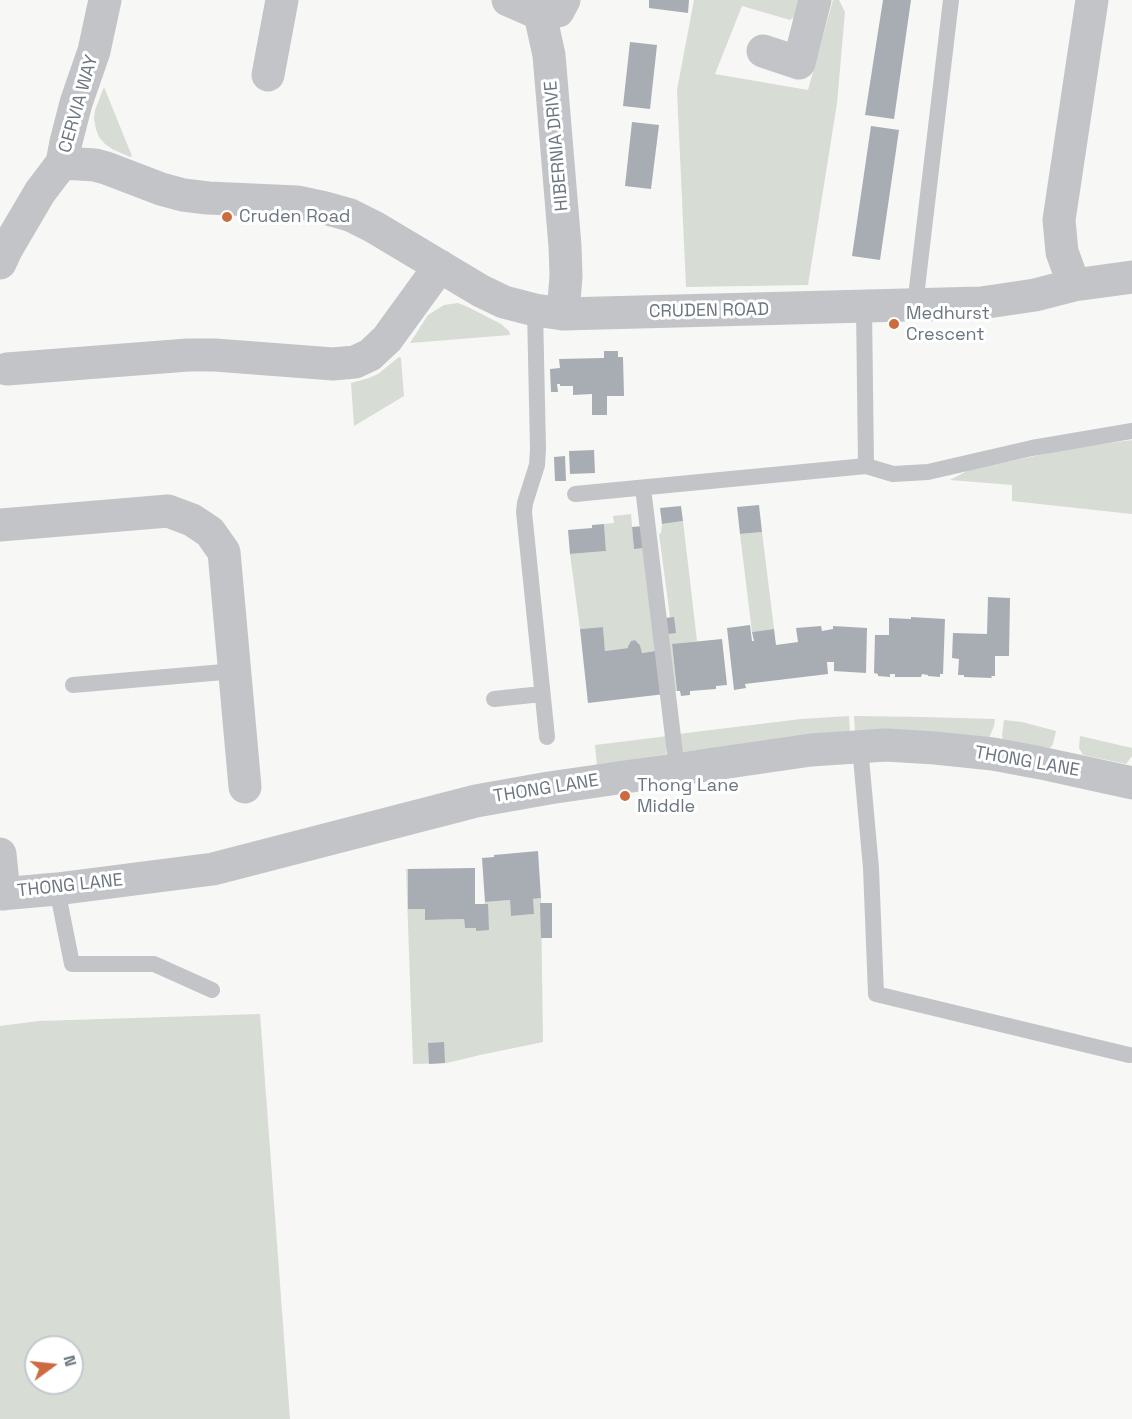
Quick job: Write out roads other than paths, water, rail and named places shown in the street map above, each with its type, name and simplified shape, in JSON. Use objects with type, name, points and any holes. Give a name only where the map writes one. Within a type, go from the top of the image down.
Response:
[{"type":"street","name":"CERVIA WAY","points":[[0,263],[40,192],[62,164],[76,103],[94,51],[105,0]]},
{"type":"street","points":[[268,75],[282,0]]},
{"type":"street","name":"HIBERNIA DRIVE","points":[[508,0],[552,7],[549,55],[566,276],[549,312]]},
{"type":"street","points":[[763,51],[799,63],[815,0]]},
{"type":"street","points":[[1074,285],[1062,252],[1059,220],[1092,0]]},
{"type":"street","name":"CRUDEN ROAD","points":[[62,164],[78,163],[106,168],[183,195],[297,202],[350,215],[481,291],[504,302],[549,312],[981,303],[1035,295],[1074,285],[1132,277]]},
{"type":"street","points":[[8,369],[188,355],[333,364],[355,362],[370,355],[387,339],[440,266]]},
{"type":"street","points":[[0,525],[168,511],[192,520],[210,532],[224,552],[245,787]]},
{"type":"street","name":"THONG LANE","points":[[2,894],[213,869],[476,801],[549,788],[811,750],[886,745],[993,754],[1132,783]]},
{"type":"street","points":[[0,854],[2,894]]},
{"type":"lane","points":[[915,305],[951,0]]},
{"type":"lane","points":[[864,307],[866,466]]},
{"type":"lane","points":[[547,737],[524,512],[537,465],[549,312]]},
{"type":"lane","points":[[575,495],[866,466],[893,474],[928,472],[1032,448],[1132,431]]},
{"type":"lane","points":[[643,488],[677,771]]},
{"type":"lane","points":[[73,685],[235,671]]},
{"type":"lane","points":[[494,699],[542,694]]},
{"type":"lane","points":[[860,747],[871,868],[876,994],[1129,1055]]},
{"type":"lane","points":[[57,889],[72,964],[154,964],[212,990]]},
{"type":"place","name":"Cruden Road","points":[[227,217]]},
{"type":"place","name":"Medhurst Crescent","points":[[894,324]]},
{"type":"place","name":"Thong Lane Middle","points":[[625,796]]}]
